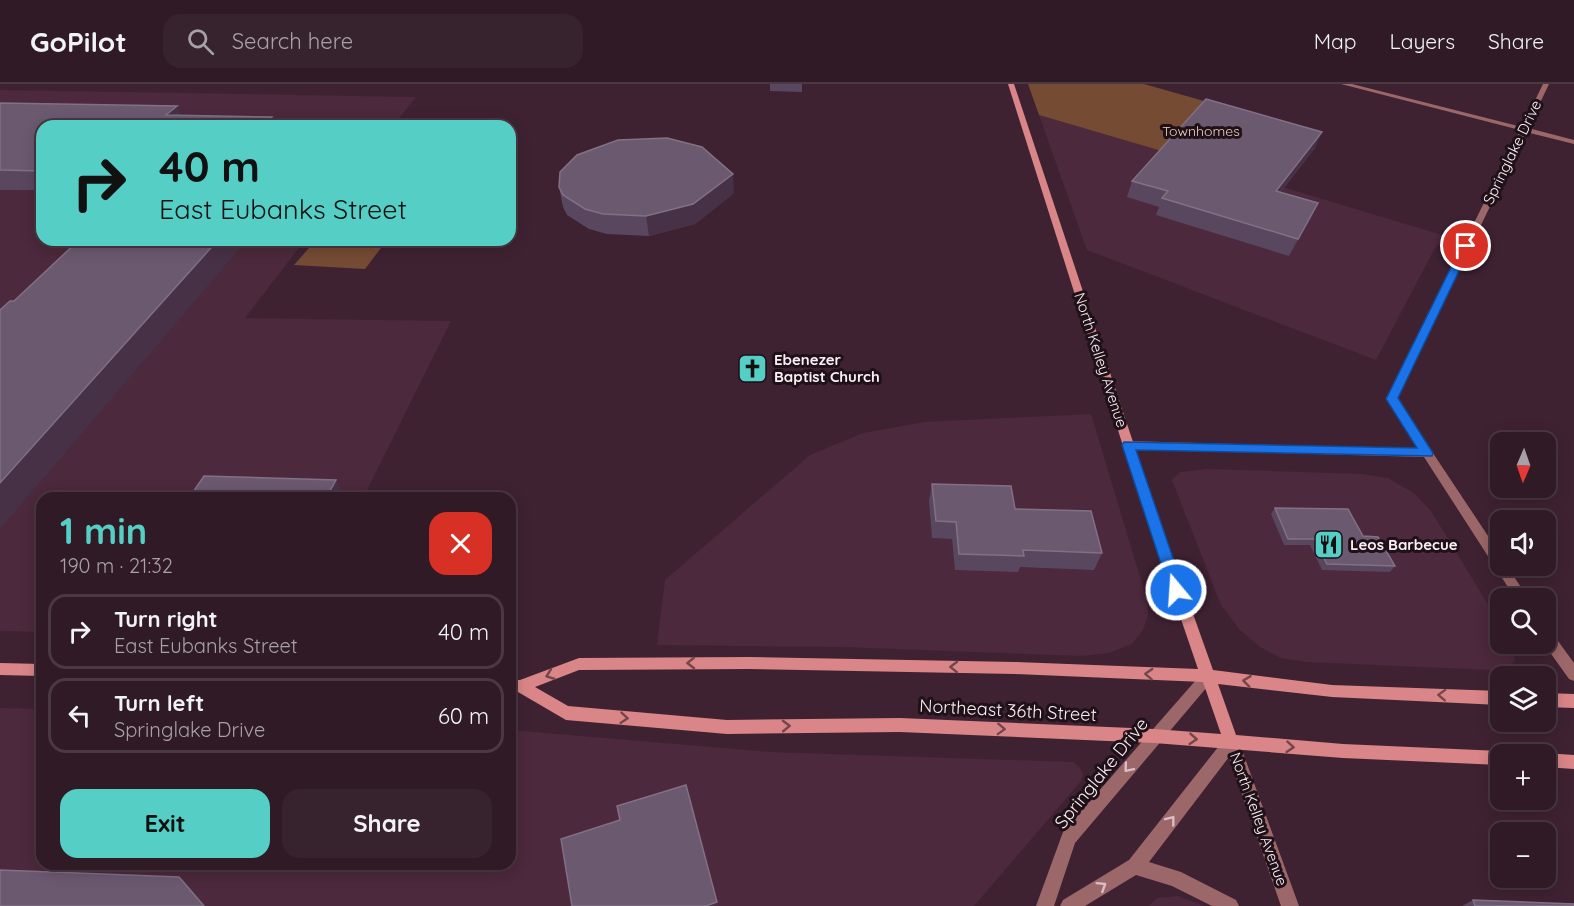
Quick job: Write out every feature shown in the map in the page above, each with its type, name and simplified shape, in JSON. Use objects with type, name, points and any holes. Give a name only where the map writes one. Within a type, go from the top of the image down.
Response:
[{"type":"main road","name":"North Kelley Avenue","points":[[1011,84],[1128,445],[1232,742]]},
{"type":"main road","name":"Northeast 36th Street","points":[[516,686],[579,664],[795,664],[1015,668],[1208,676],[1332,691],[1490,698]]},
{"type":"main road","points":[[0,669],[36,670]]},
{"type":"main road","name":"Northeast 36th Street","points":[[516,687],[566,713],[727,727],[900,725],[1154,736],[1343,751],[1490,758]]},
{"type":"main road","points":[[1556,700],[1574,701]]},
{"type":"main road","points":[[1556,761],[1574,762]]},
{"type":"street","points":[[1344,84],[1574,142]]},
{"type":"street","name":"Springlake Drive","points":[[1490,550],[1392,399],[1546,84]]},
{"type":"street","points":[[1128,445],[1427,453]]},
{"type":"street","points":[[1556,650],[1574,675]]},
{"type":"street","name":"Springlake Drive","points":[[1045,906],[1070,838],[1154,736],[1208,676]]},
{"type":"street","points":[[1069,906],[1135,866],[1232,742]]},
{"type":"street","name":"North Kelley Avenue","points":[[1232,742],[1290,906]]},
{"type":"street","points":[[1135,866],[1175,878],[1230,906]]},
{"type":"shaded area","points":[[0,90],[416,97],[398,120],[36,120],[36,246],[300,246],[245,318],[451,321],[366,492],[36,492],[36,632],[0,631]]},
{"type":"shaded area","points":[[1039,115],[1452,238],[1448,243],[1436,246],[1376,360],[1087,250]]},
{"type":"shaded area","points":[[1091,414],[1146,597],[1148,615],[1143,630],[1132,644],[1109,653],[1082,656],[841,647],[657,645],[665,580],[810,455],[863,433],[924,422]]},
{"type":"shaded area","points":[[1207,469],[1363,474],[1388,478],[1415,494],[1431,511],[1490,608],[1490,654],[1514,654],[1515,661],[1507,666],[1490,666],[1490,670],[1306,662],[1281,658],[1260,647],[1239,629],[1221,605],[1172,480],[1180,472]]},
{"type":"shaded area","points":[[0,708],[36,709],[36,870],[516,870],[516,731],[770,752],[1073,762],[1083,774],[1081,781],[974,906],[0,906]]},
{"type":"shaded area","points":[[1178,896],[1205,906],[1149,906],[1157,898]]},
{"type":"green space","name":"Townhomes","points":[[1028,84],[1144,84],[1278,122],[1223,169],[1039,115]]},
{"type":"green space","points":[[311,246],[382,246],[365,269],[294,265]]},
{"type":"building","points":[[1206,99],[1322,132],[1276,191],[1318,203],[1298,239],[1162,198],[1168,191],[1132,181]]},
{"type":"building","points":[[0,103],[177,106],[166,115],[272,117],[269,120],[36,120],[36,171],[0,170]]},
{"type":"building","points":[[667,138],[702,147],[733,174],[693,204],[646,216],[603,214],[585,209],[563,195],[559,187],[560,172],[577,155],[618,140]]},
{"type":"building","points":[[73,246],[213,246],[0,483],[0,310],[10,301],[14,301]]},
{"type":"building","points":[[204,476],[336,480],[329,492],[193,492]]},
{"type":"building","points":[[932,484],[1011,486],[1015,509],[1091,511],[1102,553],[1023,550],[1024,556],[959,554],[956,522],[936,521]]},
{"type":"building","name":"Leos Barbecue","points":[[1275,508],[1348,509],[1363,536],[1378,537],[1395,566],[1327,564],[1314,539],[1288,539]]},
{"type":"building","points":[[686,785],[717,902],[706,906],[572,906],[561,839],[620,820],[617,806]]},
{"type":"building","points":[[0,870],[179,877],[204,906],[0,906]]},
{"type":"building","points":[[1473,900],[1574,904],[1574,906],[1475,906]]},
{"type":"place","name":"Ebenezer Baptist Church","points":[[753,368]]},
{"type":"place","name":"Leos Barbecue","points":[[1329,544]]},
{"type":"route","points":[[1176,590],[1128,445],[1427,453],[1392,399],[1466,246]]}]
